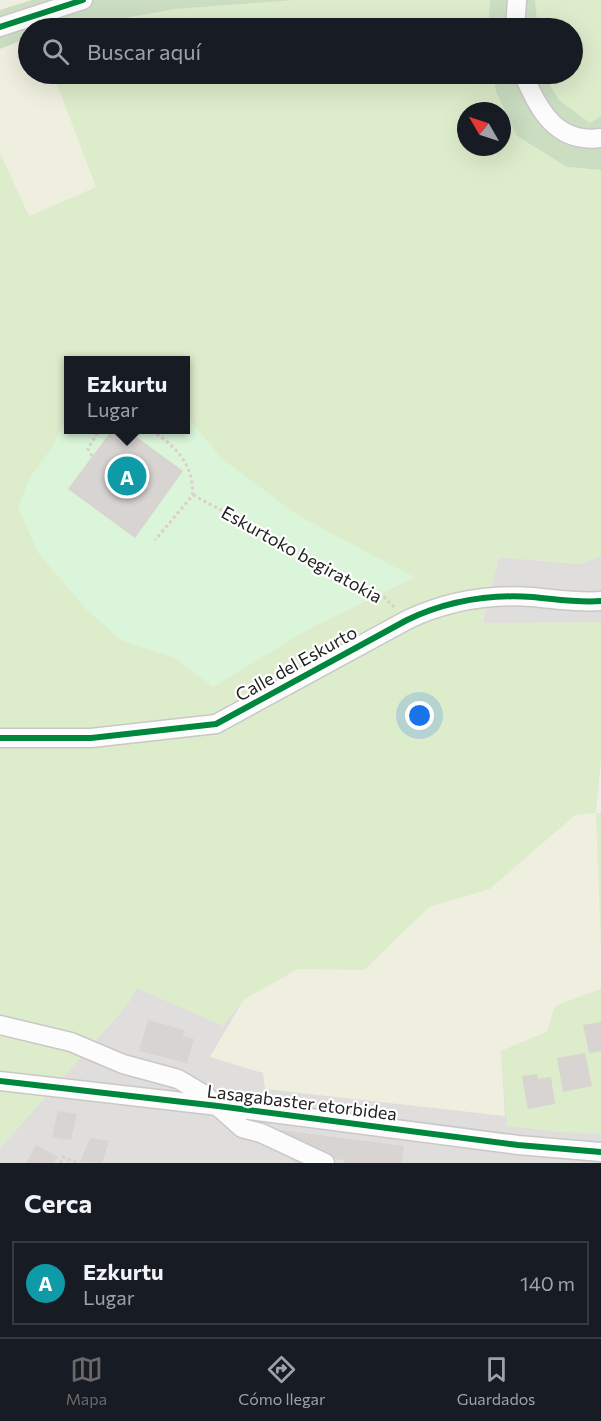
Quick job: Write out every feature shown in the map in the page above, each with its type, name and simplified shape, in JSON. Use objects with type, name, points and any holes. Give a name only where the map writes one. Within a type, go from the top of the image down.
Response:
[{"type":"street","points":[[28,18],[83,0]]},
{"type":"street","points":[[515,18],[517,0]]},
{"type":"street","points":[[0,27],[18,21]]},
{"type":"street","points":[[528,84],[538,107],[547,118],[568,134],[585,140],[601,138]]},
{"type":"street","name":"Calle del Eskurto","points":[[0,738],[91,738],[216,724],[431,609],[458,601],[489,597],[601,601]]},
{"type":"street","points":[[0,1025],[71,1042],[123,1064],[178,1079],[205,1095],[242,1128],[261,1133],[325,1163]]},
{"type":"street","name":"Lasagabaster etorbidea","points":[[0,1081],[218,1106],[518,1145],[601,1152]]},
{"type":"path","points":[[92,456],[88,449],[96,434]]},
{"type":"path","points":[[155,540],[193,495],[193,482],[185,460],[158,434]]},
{"type":"path","points":[[60,1163],[63,1157],[77,1163]]},
{"type":"shaded area","points":[[601,556],[601,622],[482,624],[499,557],[580,564]]},
{"type":"shaded area","points":[[137,988],[223,1025],[244,999],[210,1057],[501,1051],[547,1032],[555,1006],[601,989],[601,1163],[0,1163],[0,1148],[126,1006]]},
{"type":"green space","points":[[0,0],[32,0],[0,10]]},
{"type":"green space","points":[[32,0],[296,0],[175,9],[125,18],[18,18],[18,42],[0,49],[0,10]]},
{"type":"green space","points":[[296,0],[490,0],[489,18],[125,18],[174,9]]},
{"type":"green space","points":[[490,0],[535,0],[537,18],[489,18]]},
{"type":"green space","points":[[535,0],[601,0],[601,116],[590,123],[559,100],[549,84],[583,84],[583,18],[537,18]]},
{"type":"green space","points":[[18,42],[18,84],[57,84],[96,187],[29,216],[0,153],[0,49]]},
{"type":"green space","points":[[57,84],[495,84],[496,92],[505,102],[457,102],[457,156],[511,156],[511,108],[567,167],[601,170],[601,556],[580,564],[499,557],[482,623],[601,622],[601,760],[596,813],[575,815],[490,889],[429,907],[364,970],[298,969],[245,999],[223,1026],[137,988],[126,1006],[0,1148],[0,153],[29,216],[96,187]],"holes":[[[64,356],[190,356],[190,421],[222,459],[297,515],[413,578],[310,628],[213,687],[176,658],[121,640],[29,479],[52,448],[64,422]]]},
{"type":"green space","points":[[495,84],[549,84],[559,100],[590,123],[601,116],[601,170],[567,167],[517,136],[511,123],[511,102],[501,102]]},
{"type":"green space","points":[[190,421],[222,459],[297,515],[414,577],[310,628],[213,687],[176,658],[121,640],[86,609],[39,554],[18,509],[29,479],[52,448],[64,422],[64,434],[190,434]]},
{"type":"green space","points":[[596,813],[601,989],[555,1006],[547,1032],[501,1051],[505,1116],[265,1089],[263,1073],[210,1057],[245,999],[298,969],[364,969],[429,907],[490,889],[575,815]]},
{"type":"green space","points":[[596,813],[601,813],[601,951]]},
{"type":"green space","points":[[601,989],[601,1134],[507,1126],[501,1051],[547,1032],[555,1006]]},
{"type":"building","points":[[109,434],[132,434],[183,471],[135,538],[68,489]]},
{"type":"building","points":[[148,1020],[184,1030],[183,1036],[194,1039],[187,1063],[139,1051]]},
{"type":"building","points":[[601,1022],[601,1051],[589,1053],[583,1025]]},
{"type":"building","points":[[585,1053],[592,1086],[563,1092],[557,1058]]},
{"type":"building","points":[[537,1074],[538,1079],[551,1077],[555,1104],[528,1109],[522,1076]]},
{"type":"building","points":[[58,1111],[77,1114],[71,1140],[52,1137]]},
{"type":"building","points":[[279,1130],[404,1146],[401,1163],[344,1163],[344,1160],[326,1158],[279,1134]]},
{"type":"building","points":[[90,1138],[109,1141],[102,1163],[80,1162]]},
{"type":"building","points":[[36,1145],[58,1157],[54,1163],[26,1163]]},
{"type":"building","points":[[289,1150],[313,1163],[296,1163],[288,1156]]},
{"type":"cycle path","points":[[28,18],[83,0]]},
{"type":"cycle path","points":[[0,27],[18,21]]},
{"type":"cycle path","points":[[0,738],[91,738],[216,724],[407,620],[437,608],[468,600],[516,596],[601,601]]},
{"type":"cycle path","points":[[0,1081],[218,1106],[518,1145],[601,1152]]},
{"type":"place","name":"Ezkurtu","points":[[127,476]]}]
